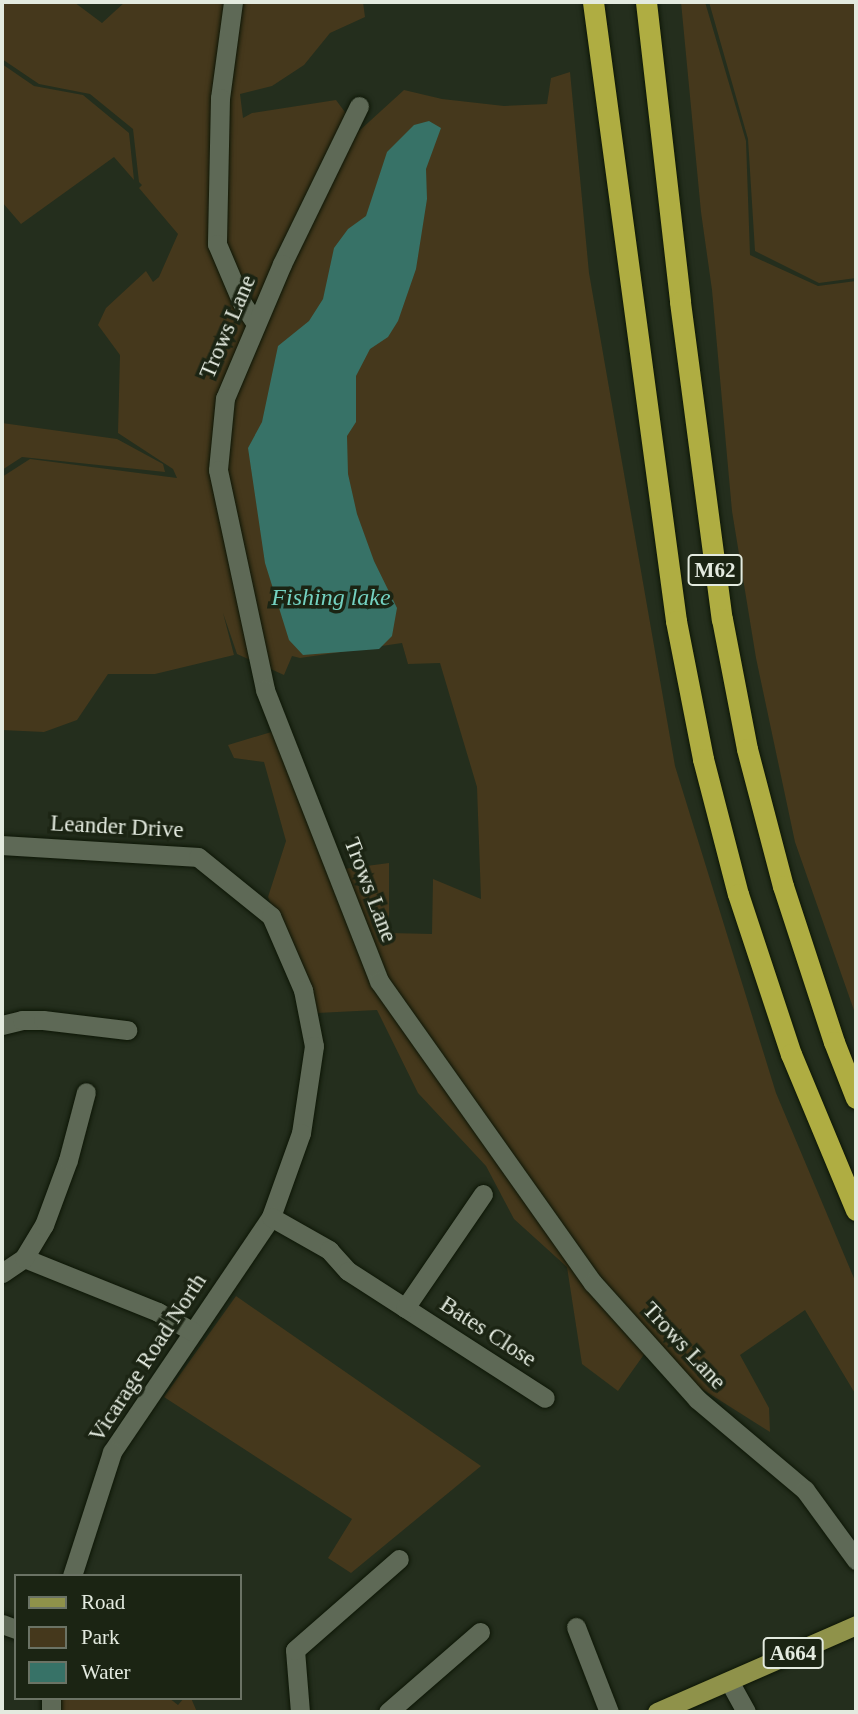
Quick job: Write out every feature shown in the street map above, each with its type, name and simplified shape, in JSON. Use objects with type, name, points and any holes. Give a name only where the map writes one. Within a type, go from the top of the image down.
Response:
[{"type":"highway","name":"M62","points":[[581,2],[626,247]]},
{"type":"highway","name":"M62","points":[[593,2],[676,621],[703,759],[738,894],[791,1054],[856,1210]]},
{"type":"highway","name":"M62","points":[[647,2],[680,302],[722,619],[747,749],[783,886],[834,1042],[856,1098]]},
{"type":"main road","name":"A664","points":[[657,1712],[856,1625]]},
{"type":"street","points":[[233,2],[220,98],[217,244],[242,303],[256,324]]},
{"type":"street","name":"Trows Lane","points":[[359,106],[256,324],[225,398],[218,470],[265,690],[379,981],[593,1283],[697,1399],[805,1490],[856,1560]]},
{"type":"street","name":"Leander Drive","points":[[2,845],[198,857],[271,916],[303,990],[314,1046],[301,1133],[271,1217]]},
{"type":"street","points":[[2,1025],[22,1020],[43,1020],[127,1030]]},
{"type":"street","points":[[2,1273],[24,1258],[44,1225],[68,1160],[86,1092]]},
{"type":"street","name":"Bates Close","points":[[405,1308],[483,1194]]},
{"type":"street","name":"Bates Close","points":[[271,1217],[329,1250],[348,1271],[545,1398]]},
{"type":"street","name":"Vicarage Road North","points":[[73,1574],[112,1451],[271,1217]]},
{"type":"street","points":[[24,1258],[158,1312],[193,1332]]},
{"type":"street","points":[[300,1712],[295,1650],[399,1559]]},
{"type":"street","points":[[576,1627],[609,1712]]},
{"type":"street","points":[[388,1712],[480,1632]]},
{"type":"street","points":[[729,1681],[746,1712]]},
{"type":"green space","points":[[2,2],[74,2],[102,23],[125,2],[363,2],[365,17],[330,33],[304,65],[272,86],[240,94],[243,118],[252,113],[336,100],[359,131],[404,90],[442,99],[504,106],[547,104],[551,78],[570,72],[589,273],[675,766],[776,1093],[856,1283],[856,1395],[805,1310],[740,1355],[769,1408],[770,1432],[645,1353],[618,1391],[582,1364],[567,1267],[514,1219],[486,1166],[418,1093],[377,1010],[317,1013],[268,897],[286,841],[264,762],[234,758],[228,745],[278,730],[344,869],[389,863],[389,933],[432,934],[433,879],[481,899],[477,787],[440,663],[408,664],[402,643],[300,658],[292,656],[284,675],[237,654],[223,613],[234,655],[155,674],[108,674],[77,720],[44,732],[2,730],[2,477],[30,459],[177,478],[173,469],[118,433],[120,355],[98,325],[106,308],[146,271],[153,282],[159,277],[178,234],[139,188],[142,185],[139,182],[133,129],[90,94],[39,84],[2,59]]},
{"type":"green space","points":[[681,2],[705,2],[746,141],[750,255],[818,286],[856,281],[856,1016],[795,842],[756,658],[732,511],[712,290],[701,212]]},
{"type":"green space","points":[[709,2],[856,2],[856,278],[819,283],[755,251],[748,139]]},
{"type":"green space","points":[[2,64],[34,86],[83,95],[129,133],[134,180],[114,157],[21,224],[2,202]]},
{"type":"green space","points":[[2,423],[117,439],[163,464],[165,472],[22,457],[2,470]]},
{"type":"green space","points":[[236,1296],[481,1466],[351,1573],[328,1558],[352,1519],[164,1397]]},
{"type":"green space","points":[[58,1700],[172,1700],[178,1705],[182,1700],[192,1700],[197,1712],[59,1712]]},
{"type":"water","name":"Fishing lake","points":[[429,121],[441,128],[426,169],[427,199],[416,269],[398,321],[388,337],[370,349],[356,376],[356,422],[347,436],[348,474],[357,514],[374,561],[397,608],[392,636],[379,649],[303,655],[289,640],[265,563],[248,448],[262,422],[278,346],[309,321],[323,299],[334,248],[348,229],[366,216],[387,152],[414,125]]}]
